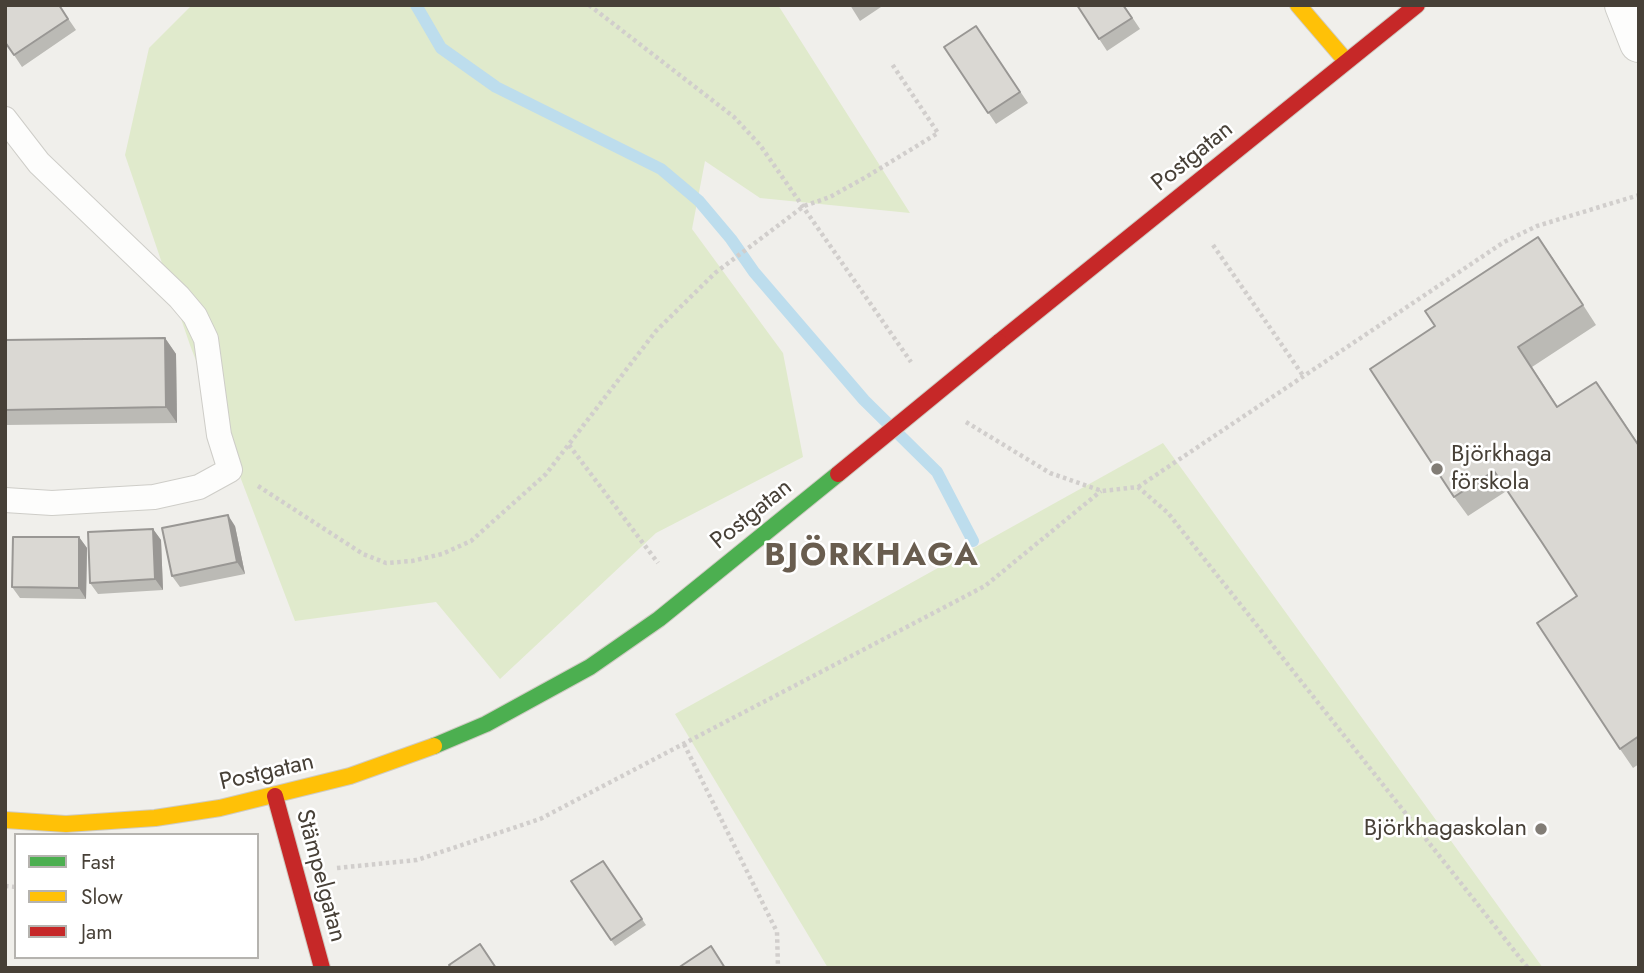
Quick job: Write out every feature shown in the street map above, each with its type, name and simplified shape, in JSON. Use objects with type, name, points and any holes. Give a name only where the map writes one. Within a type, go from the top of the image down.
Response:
[{"type":"street","points":[[1298,5],[1346,61]]},
{"type":"street","name":"Postgatan","points":[[5,820],[66,824],[155,818],[275,796],[420,752],[486,724],[590,667],[659,620],[1417,5]]},
{"type":"street","points":[[1624,5],[1639,43]]},
{"type":"street","name":"Stämpelgatan","points":[[275,796],[322,968]]},
{"type":"lane","points":[[5,119],[39,163],[179,297],[195,316],[206,339],[219,435],[230,470],[199,487],[154,497],[52,503],[5,500]]},
{"type":"path","points":[[589,5],[734,117],[760,145],[862,295],[914,365]]},
{"type":"path","points":[[230,470],[271,493],[363,554],[386,563],[412,561],[442,554],[471,541],[546,474],[656,331],[715,273],[804,206],[866,177],[938,133],[892,64]]},
{"type":"path","points":[[956,415],[1017,456],[1050,473],[1102,491],[1138,487],[1504,242],[1537,226],[1639,195]]},
{"type":"path","points":[[1213,246],[1304,377]]},
{"type":"path","points":[[569,444],[657,563]]},
{"type":"path","points":[[1138,487],[1168,513],[1528,968]]},
{"type":"path","points":[[329,869],[418,860],[540,818],[985,586],[1102,491]]},
{"type":"path","points":[[684,744],[777,932],[778,968]]},
{"type":"green space","points":[[192,5],[778,5],[910,213],[760,198],[705,161],[692,229],[783,353],[803,457],[656,533],[500,679],[436,602],[295,621],[190,345],[125,155],[149,48]]},
{"type":"green space","points":[[1163,443],[1543,968],[828,968],[675,714]]},
{"type":"building","points":[[5,5],[59,5],[68,19],[14,55],[5,42]]},
{"type":"building","points":[[1077,5],[1123,5],[1132,18],[1099,39]]},
{"type":"building","points":[[976,26],[1020,92],[988,113],[944,47]]},
{"type":"building","points":[[1538,237],[1583,305],[1518,347],[1557,407],[1596,382],[1639,446],[1639,736],[1620,749],[1537,623],[1577,596],[1541,541],[1494,471],[1454,497],[1370,369],[1435,326],[1425,311]]},
{"type":"building","points":[[165,338],[166,407],[5,410],[5,340]]},
{"type":"building","points":[[228,515],[237,562],[172,576],[162,528]]},
{"type":"building","points":[[153,529],[155,579],[90,583],[88,532]]},
{"type":"building","points":[[13,537],[79,537],[79,588],[12,587]]},
{"type":"building","points":[[603,861],[642,919],[611,940],[571,881]]},
{"type":"building","points":[[480,944],[496,968],[451,968],[449,965]]},
{"type":"building","points":[[711,946],[725,968],[678,968]]},
{"type":"waterway","points":[[416,5],[441,48],[496,87],[661,169],[699,201],[754,272],[864,400],[937,472],[973,541]]},
{"type":"traffic: fast","points":[[434,746],[486,724],[590,667],[659,619],[838,474]]},
{"type":"traffic: slow","points":[[1298,5],[1346,61]]},
{"type":"traffic: slow","points":[[5,820],[66,824],[155,818],[220,808],[350,776],[434,746]]},
{"type":"traffic: jam","points":[[999,342],[1417,5]]},
{"type":"traffic: jam","points":[[838,474],[999,342]]},
{"type":"traffic: jam","points":[[275,796],[322,968]]},
{"type":"place","name":"Björkhaga förskola","points":[[1437,469]]},
{"type":"place","name":"Björkhagaskolan","points":[[1541,829]]},
{"type":"district","name":"BJÖRKHAGA","points":[[872,557]]}]
